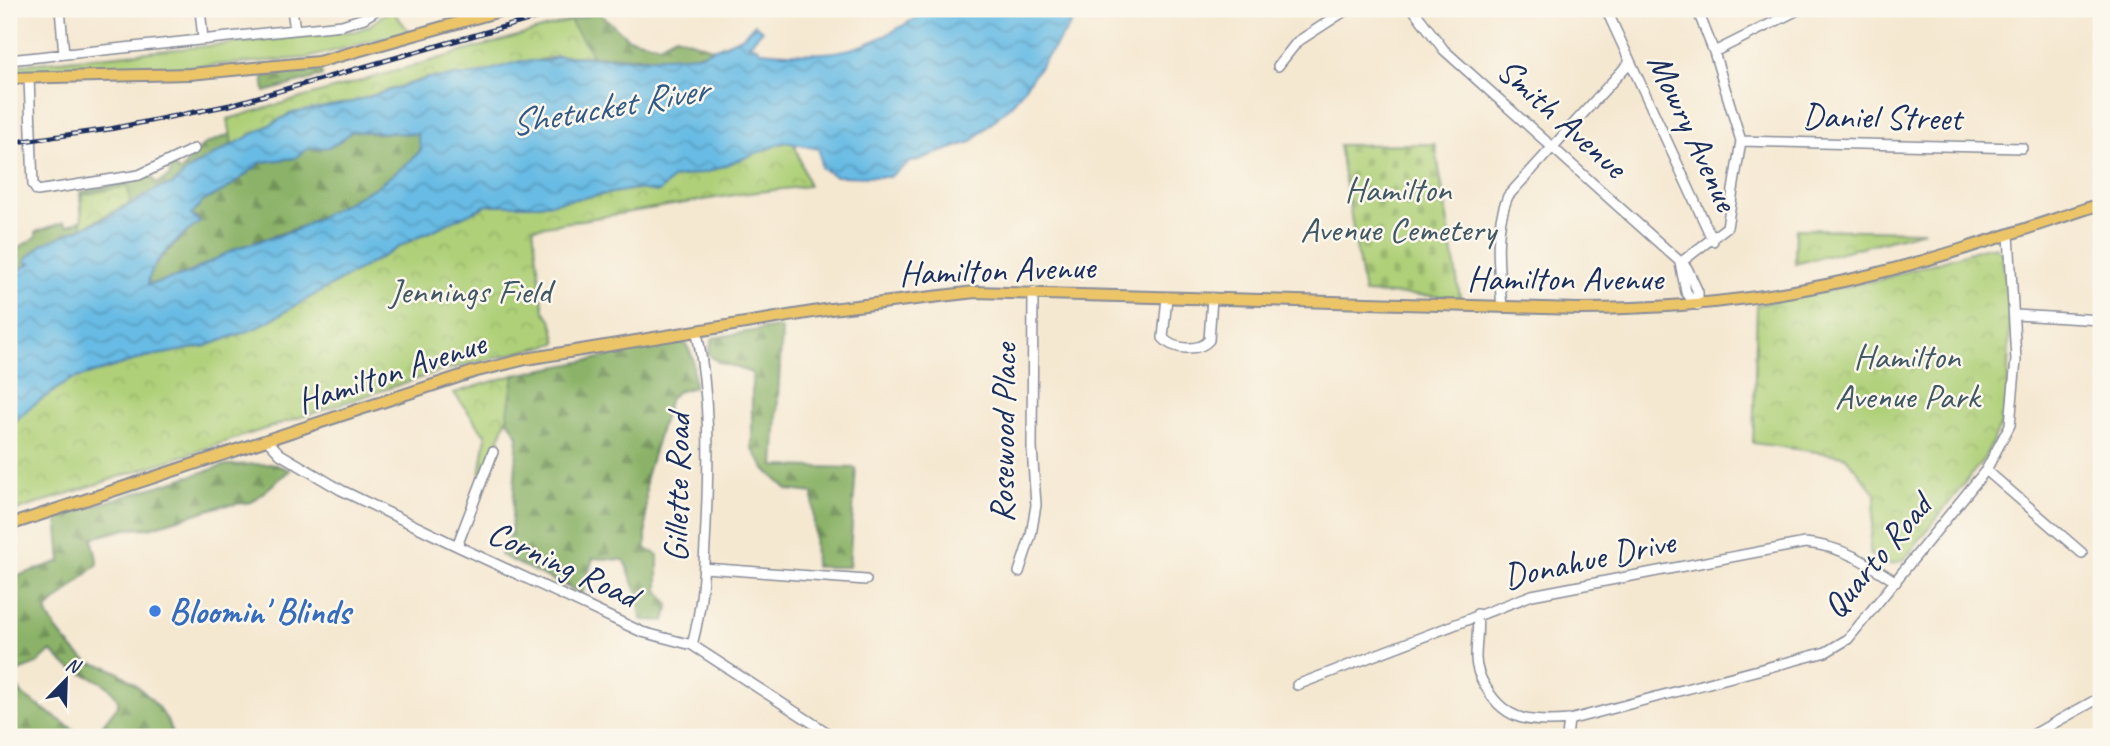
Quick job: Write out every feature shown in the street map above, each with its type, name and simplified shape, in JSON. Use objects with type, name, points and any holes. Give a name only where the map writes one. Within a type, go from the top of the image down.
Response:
[{"type":"main road","points":[[9,78],[190,74],[318,62],[506,9]]},
{"type":"main road","name":"Hamilton Avenue","points":[[9,525],[473,372],[526,359],[906,298],[975,292],[1033,292],[1502,307],[1626,309],[1698,305],[1840,282],[2009,234],[2101,204]]},
{"type":"street","points":[[60,9],[64,54]]},
{"type":"street","points":[[200,9],[203,39]]},
{"type":"street","points":[[292,9],[295,30]]},
{"type":"street","points":[[9,60],[349,23],[378,9]]},
{"type":"street","points":[[1278,66],[1302,38],[1348,9]]},
{"type":"street","name":"Smith Avenue","points":[[1413,9],[1444,50],[1680,263],[1692,276],[1698,292],[1698,305]]},
{"type":"street","name":"Mowry Avenue","points":[[1606,9],[1713,241]]},
{"type":"street","points":[[1680,263],[1713,241],[1727,227],[1741,141],[1714,52],[1697,9]]},
{"type":"street","points":[[1714,52],[1800,9]]},
{"type":"street","points":[[1502,307],[1501,213],[1508,196],[1630,62]]},
{"type":"street","points":[[29,78],[35,190],[90,185],[139,175],[194,149]]},
{"type":"street","name":"Daniel Street","points":[[1741,141],[2022,148]]},
{"type":"street","name":"Quarto Road","points":[[1477,614],[1479,634],[1476,660],[1481,680],[1495,704],[1519,719],[1540,722],[1569,720],[1826,652],[1848,639],[1986,470],[2010,425],[2014,398],[2016,316],[2009,234]]},
{"type":"street","name":"Rosewood Place","points":[[1019,572],[1031,535],[1036,505],[1032,448],[1033,292]]},
{"type":"street","points":[[1167,296],[1163,338],[1172,345],[1189,348],[1203,346],[1209,340],[1212,298]]},
{"type":"street","points":[[2016,316],[2101,320]]},
{"type":"street","name":"Gillette Road","points":[[692,645],[700,613],[704,568],[709,406],[697,332]]},
{"type":"street","name":"Corning Road","points":[[268,441],[280,454],[341,489],[457,546],[642,632],[692,645],[834,737]]},
{"type":"street","points":[[457,546],[493,452]]},
{"type":"street","points":[[1986,470],[2082,553]]},
{"type":"street","name":"Donahue Drive","points":[[1297,685],[1532,595],[1805,543],[1829,545],[1855,554],[1896,582]]},
{"type":"street","points":[[704,568],[866,580]]},
{"type":"street","points":[[2029,737],[2101,697]]},
{"type":"street","points":[[1567,737],[1569,720]]},
{"type":"green space","points":[[391,9],[409,31],[307,58],[177,68],[9,72],[9,66],[356,31],[369,26]]},
{"type":"green space","points":[[598,12],[628,38],[659,45],[676,36],[715,49],[688,58],[593,56],[570,21]]},
{"type":"green space","points":[[570,21],[593,56],[558,56],[474,75],[427,78],[352,102],[289,114],[242,142],[232,144],[228,119]]},
{"type":"green space","points":[[321,70],[322,76],[265,92],[263,76]]},
{"type":"green space","points":[[352,131],[418,134],[421,150],[376,187],[306,225],[237,248],[185,275],[148,285],[155,266],[199,218],[192,216],[191,212],[202,202],[228,188],[262,162],[295,158],[307,148],[328,147]]},
{"type":"green space","points":[[231,134],[232,144],[172,185],[159,188],[109,217],[43,244],[27,258],[31,263],[9,275],[9,258],[15,254],[13,251],[36,237],[36,232],[64,222],[67,226],[82,220],[80,192],[129,182],[150,173],[156,184],[169,177],[172,165],[180,172],[203,145]]},
{"type":"green space","name":"Jennings Field","points":[[784,142],[794,143],[809,186],[740,194],[533,228],[544,311],[551,319],[557,343],[441,371],[9,513],[9,427],[29,408],[70,380],[146,357],[206,346],[256,328],[410,241],[487,205],[539,205],[636,189],[659,192],[673,178],[708,172]]},
{"type":"green space","name":"Hamilton Avenue Cemetery","points":[[1435,144],[1460,297],[1364,293],[1339,145]]},
{"type":"green space","points":[[128,186],[130,203],[82,228],[82,195]]},
{"type":"green space","points":[[1796,229],[1924,231],[1795,264]]},
{"type":"green space","name":"Hamilton Avenue Park","points":[[1987,247],[1995,247],[2002,253],[2010,314],[2007,396],[2002,423],[1985,457],[1905,558],[1891,564],[1882,562],[1869,554],[1876,494],[1845,456],[1753,443],[1757,305],[1879,280]]},
{"type":"green space","points":[[777,327],[782,330],[774,466],[856,468],[849,567],[815,567],[813,493],[788,490],[765,469],[752,448],[752,373],[717,361],[708,354],[713,338]]},
{"type":"green space","points":[[676,343],[686,344],[693,358],[694,387],[677,392],[670,398],[646,477],[646,549],[658,555],[658,590],[669,605],[665,621],[641,620],[638,594],[624,560],[593,558],[582,594],[500,555],[511,532],[518,436],[507,418],[514,375]]},
{"type":"green space","points":[[514,375],[507,418],[483,479],[480,476],[486,436],[454,393]]},
{"type":"green space","points":[[273,464],[290,470],[252,502],[221,506],[149,528],[126,529],[92,538],[98,564],[46,610],[58,632],[78,654],[91,663],[105,666],[127,678],[148,696],[165,717],[172,737],[85,737],[9,737],[9,579],[61,561],[57,517],[226,465]],"holes":[[[51,651],[64,664],[105,684],[116,696],[119,704],[97,732],[85,737],[24,696],[15,684],[16,672],[37,664]]]},
{"type":"water","name":"Shetucket River","points":[[930,9],[1082,9],[1014,102],[971,142],[909,163],[889,177],[835,176],[821,168],[819,149],[785,142],[708,172],[673,178],[659,192],[636,189],[539,205],[487,205],[410,241],[256,328],[206,346],[146,357],[70,380],[29,408],[9,427],[9,275],[31,263],[25,262],[43,244],[108,217],[159,188],[172,185],[193,166],[292,113],[352,102],[429,78],[474,75],[521,61],[547,61],[558,56],[634,59],[699,55],[742,37],[755,24],[762,31],[749,44],[760,51],[811,54],[850,49],[906,24]],"holes":[[[352,131],[417,134],[421,150],[376,187],[296,230],[237,248],[185,275],[148,285],[160,258],[200,222],[191,215],[202,202],[228,188],[262,162],[295,158],[307,149],[328,147]]]},
{"type":"railway","points":[[9,143],[110,129],[230,105],[567,9]]},
{"type":"place","name":"Bloomin' Blinds","points":[[155,611]]}]
